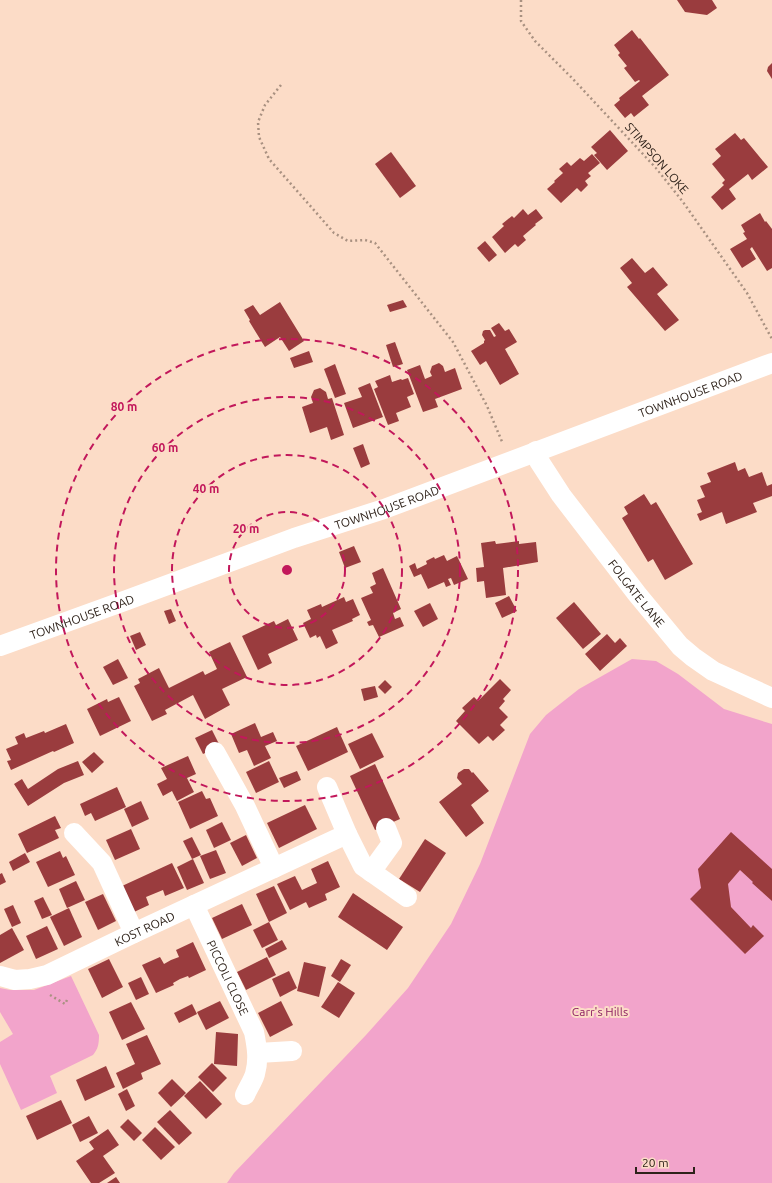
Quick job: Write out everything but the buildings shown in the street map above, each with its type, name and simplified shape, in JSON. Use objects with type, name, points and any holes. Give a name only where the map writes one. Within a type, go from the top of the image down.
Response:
[{"type":"street","name":"TOWNHOUSE ROAD","points":[[0,646],[294,538],[384,508],[772,362]]},
{"type":"street","name":"FOLGATE LANE","points":[[536,451],[540,461],[561,495],[637,594],[680,646],[713,671],[772,698]]},
{"type":"street","points":[[215,752],[280,865]]},
{"type":"street","points":[[327,787],[347,834],[363,866],[407,896]]},
{"type":"street","points":[[371,872],[392,843],[386,828]]},
{"type":"street","points":[[74,833],[102,863],[134,933]]},
{"type":"street","name":"KOST ROAD","points":[[0,976],[15,980],[22,980],[47,975],[347,834]]},
{"type":"street","name":"PICCOLI CLOSE","points":[[194,905],[254,1032],[258,1060],[255,1075],[244,1095]]},
{"type":"street","points":[[258,1053],[292,1051]]},
{"type":"path","name":"STIMPSON LOKE","points":[[521,0],[521,21],[535,41],[572,78],[656,168],[683,202],[747,293],[772,339]]},
{"type":"path","points":[[281,86],[265,105],[258,122],[259,137],[269,159],[334,233],[348,241],[365,240],[375,244],[453,342],[487,406],[510,461]]},
{"type":"green space","name":"Carr's Hills","points":[[632,659],[656,661],[678,674],[724,709],[772,724],[772,1183],[227,1183],[234,1173],[366,1035],[408,988],[451,924],[480,864],[530,734],[546,715],[579,689]]},
{"type":"green space","points":[[71,976],[99,1035],[97,1048],[93,1055],[50,1076],[57,1093],[21,1110],[0,1064],[0,1042],[13,1034],[0,1012],[0,988],[10,990],[34,990]]}]
